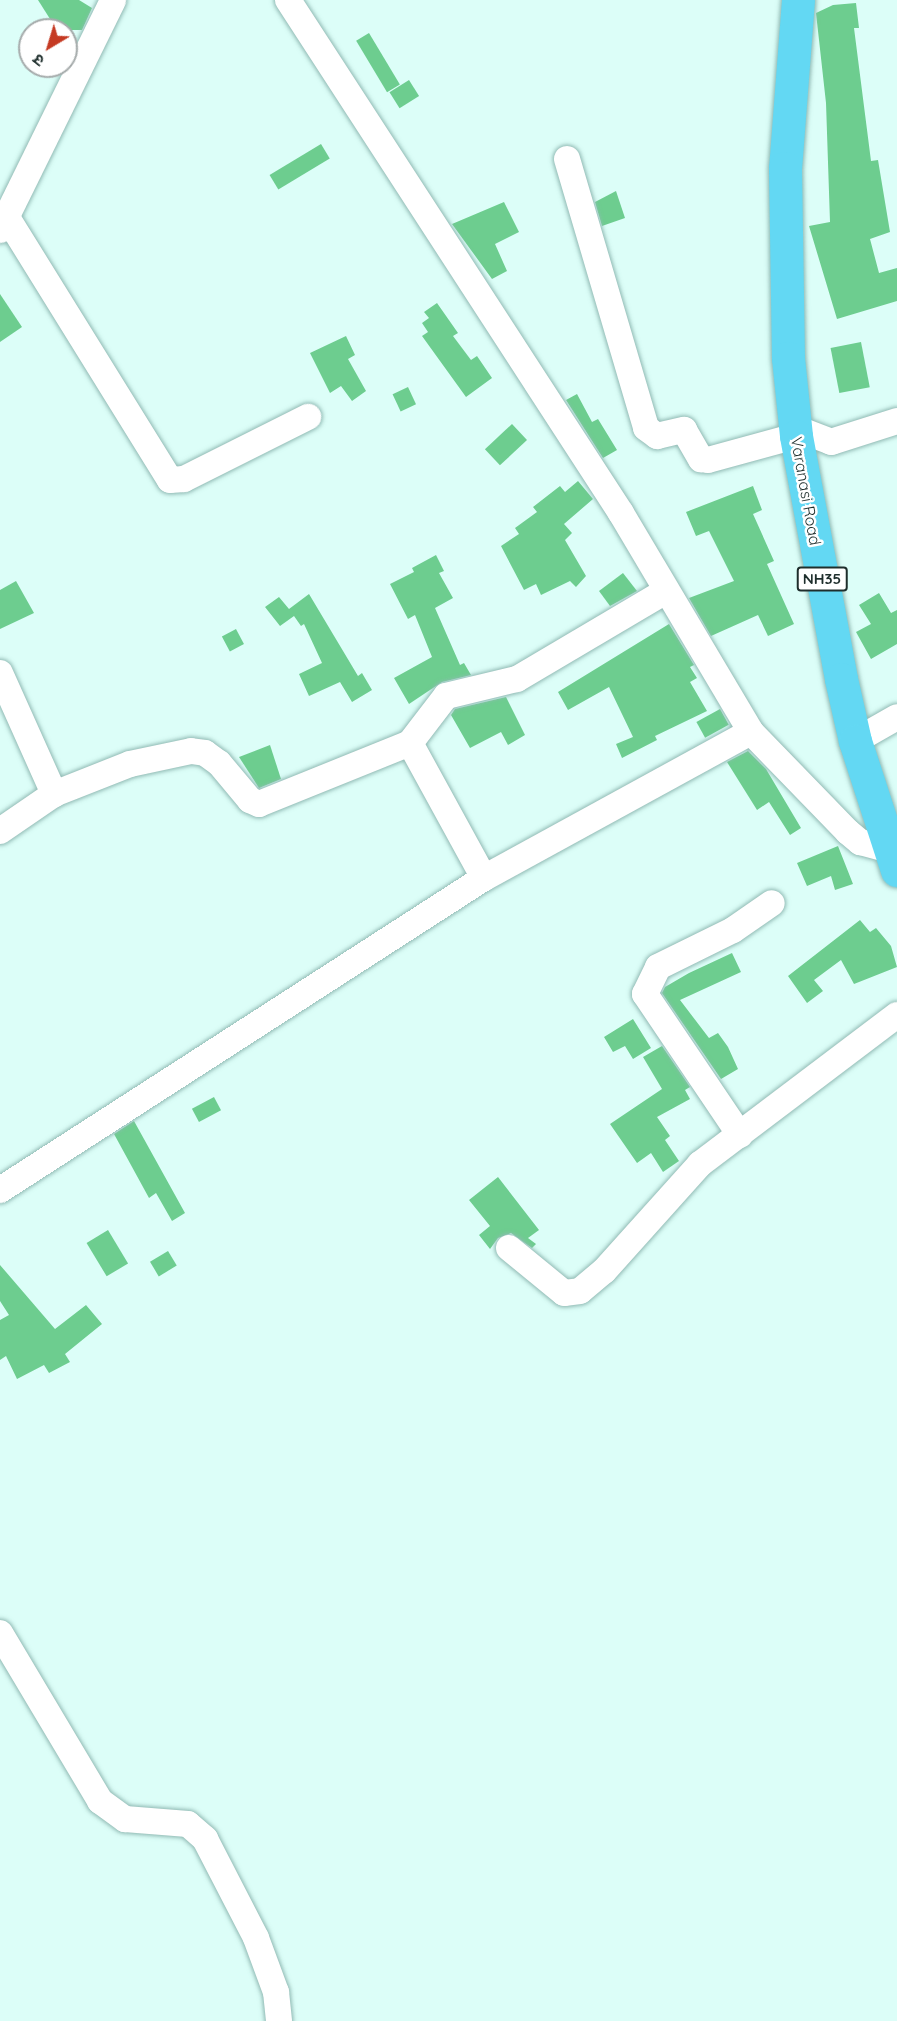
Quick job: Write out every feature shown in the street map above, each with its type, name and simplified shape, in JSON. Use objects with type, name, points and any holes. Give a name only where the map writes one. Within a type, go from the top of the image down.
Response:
[{"type":"highway","name":"Varanasi Road","points":[[798,0],[785,168],[788,358],[796,432],[855,741],[893,860]]},
{"type":"street","points":[[113,0],[4,225],[170,480],[184,479],[308,417]]},
{"type":"street","points":[[288,0],[621,513],[751,732],[848,832],[860,842],[893,860]]},
{"type":"street","points":[[567,159],[646,428],[657,436],[684,430],[701,459],[708,460],[796,432],[831,442],[897,422]]},
{"type":"street","points":[[0,831],[54,794],[130,764],[191,751],[213,757],[250,800],[259,804],[411,743],[446,696],[517,679],[666,591]]},
{"type":"street","points":[[0,673],[54,794]]},
{"type":"street","points":[[855,741],[897,717]]},
{"type":"street","points":[[0,1190],[484,878],[751,732]]},
{"type":"street","points":[[411,743],[484,878]]},
{"type":"street","points":[[740,1135],[645,994],[658,967],[733,930],[772,903]]},
{"type":"street","points":[[509,1248],[564,1293],[580,1291],[604,1271],[700,1164],[897,1015]]},
{"type":"street","points":[[0,1634],[7,1661],[100,1802],[113,1814],[125,1819],[188,1824],[204,1839],[256,1938],[276,1992],[279,2021]]},
{"type":"building","points":[[38,0],[79,0],[92,8],[82,30],[78,30],[78,18],[49,18]]},
{"type":"building","points":[[856,3],[859,28],[854,28],[871,161],[878,160],[890,232],[870,239],[879,273],[897,268],[897,301],[837,319],[809,226],[830,222],[826,103],[816,13],[833,5]]},
{"type":"building","points":[[369,33],[400,84],[387,92],[356,41]]},
{"type":"building","points":[[409,80],[419,96],[400,108],[389,92]]},
{"type":"building","points":[[321,144],[330,159],[278,189],[270,175]]},
{"type":"building","points":[[616,191],[625,218],[602,226],[595,202]]},
{"type":"building","points":[[504,202],[519,232],[495,244],[507,271],[492,279],[452,224]]},
{"type":"building","points":[[0,294],[22,327],[0,342]]},
{"type":"building","points":[[437,303],[458,333],[453,336],[471,360],[477,356],[492,378],[466,397],[422,336],[428,332],[422,323],[429,318],[424,312]]},
{"type":"building","points":[[346,336],[355,355],[348,359],[366,391],[352,401],[341,386],[330,393],[310,353]]},
{"type":"building","points":[[861,342],[870,387],[839,393],[831,348]]},
{"type":"building","points":[[408,387],[416,404],[401,411],[393,394]]},
{"type":"building","points":[[577,394],[592,422],[598,419],[617,450],[603,458],[566,400]]},
{"type":"building","points":[[512,424],[527,440],[500,465],[485,449]]},
{"type":"building","points":[[578,481],[593,499],[564,524],[572,533],[565,540],[586,576],[576,587],[570,581],[541,595],[536,584],[524,590],[501,546],[519,534],[515,528],[537,512],[533,507],[560,486],[565,492]]},
{"type":"building","points":[[753,486],[762,510],[753,514],[774,561],[767,564],[794,624],[768,636],[758,615],[711,636],[689,598],[734,581],[709,531],[696,536],[686,512]]},
{"type":"building","points":[[436,555],[444,571],[439,573],[453,598],[435,608],[460,665],[464,663],[471,675],[442,682],[409,704],[394,678],[432,657],[415,615],[408,619],[390,584],[414,572],[412,568]]},
{"type":"building","points":[[623,573],[637,591],[610,606],[599,591]]},
{"type":"building","points":[[16,581],[34,613],[0,629],[0,590]]},
{"type":"building","points":[[879,593],[891,613],[897,610],[897,644],[871,659],[856,632],[871,624],[859,605]]},
{"type":"building","points":[[309,594],[358,676],[362,673],[372,690],[352,702],[340,682],[309,696],[299,674],[322,663],[304,624],[301,626],[294,616],[280,626],[265,607],[279,597],[289,609]]},
{"type":"building","points":[[669,624],[694,665],[690,667],[697,678],[690,682],[707,711],[655,736],[657,740],[622,758],[616,744],[633,737],[609,687],[568,710],[558,692]]},
{"type":"building","points":[[236,629],[244,644],[230,652],[222,637]]},
{"type":"building","points":[[506,697],[525,735],[508,745],[501,732],[470,748],[451,715],[455,709]]},
{"type":"building","points":[[720,709],[729,725],[705,738],[696,722]]},
{"type":"building","points":[[270,745],[281,779],[259,788],[239,757]]},
{"type":"building","points":[[748,751],[766,769],[801,828],[790,835],[769,802],[757,810],[727,762]]},
{"type":"building","points":[[838,846],[853,884],[835,890],[831,876],[807,886],[797,863]]},
{"type":"building","points":[[860,920],[870,932],[876,928],[891,946],[897,967],[854,984],[841,960],[814,980],[823,991],[807,1003],[788,976]]},
{"type":"building","points":[[732,953],[741,972],[680,1000],[709,1038],[718,1033],[728,1047],[738,1069],[721,1079],[662,993],[665,987],[689,973]]},
{"type":"building","points":[[633,1019],[651,1048],[633,1059],[625,1046],[613,1052],[604,1037]]},
{"type":"building","points":[[662,1046],[690,1087],[685,1090],[690,1099],[657,1117],[670,1136],[665,1140],[679,1161],[663,1172],[651,1153],[637,1163],[610,1124],[662,1089],[643,1057]]},
{"type":"building","points":[[214,1097],[221,1110],[199,1122],[192,1109]]},
{"type":"building","points":[[134,1121],[185,1213],[172,1221],[156,1193],[149,1198],[114,1134]]},
{"type":"building","points":[[498,1177],[539,1230],[528,1238],[536,1244],[532,1248],[511,1233],[498,1238],[490,1249],[479,1235],[490,1226],[469,1200]]},
{"type":"building","points":[[108,1230],[128,1263],[107,1276],[87,1243]]},
{"type":"building","points":[[168,1251],[177,1266],[159,1276],[150,1262]]},
{"type":"building","points":[[0,1265],[55,1329],[86,1305],[102,1324],[65,1354],[70,1362],[49,1373],[44,1365],[17,1379],[6,1356],[0,1360],[0,1320],[9,1315],[0,1301]]}]
